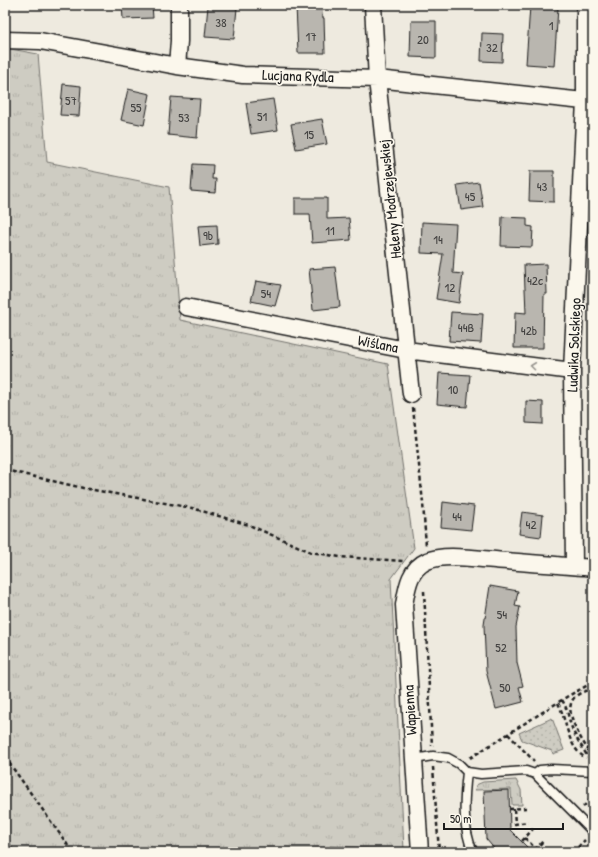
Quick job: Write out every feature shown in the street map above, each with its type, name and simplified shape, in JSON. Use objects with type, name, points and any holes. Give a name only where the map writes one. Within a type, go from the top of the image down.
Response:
[{"type":"street","points":[[177,66],[179,5]]},
{"type":"street","name":"Heleny Modrzejewskiej","points":[[373,5],[377,79],[411,394]]},
{"type":"street","name":"Ludwika Solskiego","points":[[574,566],[572,371],[589,101],[585,5]]},
{"type":"street","name":"Lucjana Rydla","points":[[5,40],[40,41],[177,66],[243,75],[377,79],[589,101]]},
{"type":"street","name":"Wiślana","points":[[186,307],[406,350],[572,371]]},
{"type":"street","points":[[421,565],[441,558],[463,558],[593,568]]},
{"type":"street","name":"Wapienna","points":[[420,852],[404,605],[408,582],[421,565]]},
{"type":"lane","points":[[414,759],[433,756],[448,758],[459,764],[467,772],[481,774],[526,771],[535,774],[590,835]]},
{"type":"lane","points":[[535,774],[540,770],[551,769],[593,771]]},
{"type":"lane","points":[[467,772],[464,814],[466,835],[473,852]]},
{"type":"path","points":[[5,470],[83,488],[192,508],[249,525],[311,552],[340,558],[382,561],[402,560],[421,565],[423,504],[411,394]]},
{"type":"path","points":[[424,588],[427,659]]},
{"type":"path","points":[[468,759],[558,702],[588,685]]},
{"type":"path","points":[[562,700],[566,706],[575,736],[586,754],[589,751],[579,735],[572,716],[571,705],[573,699],[578,694],[588,690]]},
{"type":"path","points":[[558,702],[573,743],[582,756],[587,759]]},
{"type":"path","points":[[508,734],[531,757]]},
{"type":"path","points":[[5,757],[67,844],[71,852]]},
{"type":"path","points":[[582,808],[593,797]]},
{"type":"path","points":[[510,809],[526,808]]},
{"type":"path","points":[[514,809],[515,824],[528,822]]},
{"type":"path","points":[[522,841],[534,830]]},
{"type":"path","points":[[573,852],[590,835]]},
{"type":"path","points":[[525,838],[536,849],[544,840]]},
{"type":"green space","points":[[5,48],[38,54],[47,162],[169,187],[180,320],[388,364],[414,548],[391,579],[404,850],[330,846],[330,852],[15,852],[5,834]]},
{"type":"green space","points":[[552,718],[564,750],[553,754],[552,751],[522,740],[519,733]]},
{"type":"green space","points":[[516,780],[521,790],[522,805],[512,805],[511,789],[475,790],[476,785],[483,782]]},
{"type":"building","points":[[122,5],[152,5],[153,18],[123,19]]},
{"type":"building","points":[[296,5],[323,5],[322,18],[324,18],[325,53],[298,53]]},
{"type":"building","points":[[208,6],[237,8],[234,39],[205,37]]},
{"type":"building","points":[[530,6],[558,8],[554,66],[526,64]]},
{"type":"building","points":[[411,21],[436,21],[436,58],[410,57]]},
{"type":"building","points":[[482,33],[503,34],[502,62],[481,61]]},
{"type":"building","points":[[63,84],[81,86],[79,116],[60,115]]},
{"type":"building","points":[[128,89],[150,94],[144,125],[121,120]]},
{"type":"building","points":[[171,97],[200,99],[197,138],[168,135]]},
{"type":"building","points":[[273,99],[278,130],[251,134],[246,103]]},
{"type":"building","points":[[322,119],[327,144],[296,149],[291,124]]},
{"type":"building","points":[[193,164],[213,165],[212,179],[216,179],[215,193],[191,191]]},
{"type":"building","points":[[530,171],[554,171],[554,202],[529,201]]},
{"type":"building","points":[[479,182],[483,207],[461,210],[457,185]]},
{"type":"building","points":[[295,198],[327,198],[327,219],[349,218],[351,240],[312,243],[310,214],[295,214]]},
{"type":"building","points":[[502,217],[527,218],[527,226],[533,227],[532,247],[501,246]]},
{"type":"building","points":[[422,222],[456,224],[453,273],[463,274],[459,303],[436,299],[443,254],[421,253]]},
{"type":"building","points":[[217,225],[218,244],[200,246],[198,226]]},
{"type":"building","points":[[546,264],[547,294],[544,294],[543,348],[514,348],[515,312],[526,313],[524,265]]},
{"type":"building","points":[[335,267],[340,307],[313,310],[309,269]]},
{"type":"building","points":[[256,281],[281,285],[275,306],[251,301]]},
{"type":"building","points":[[451,312],[483,314],[481,343],[449,341]]},
{"type":"building","points":[[439,373],[470,375],[467,407],[437,404]]},
{"type":"building","points":[[526,401],[543,402],[543,424],[526,423]]},
{"type":"building","points":[[443,502],[474,506],[471,530],[441,527]]},
{"type":"building","points":[[522,512],[543,515],[541,537],[519,534]]},
{"type":"building","points":[[490,586],[518,591],[515,606],[520,607],[516,627],[517,663],[523,686],[519,687],[523,702],[496,709],[486,671],[484,625]]},
{"type":"building","points":[[509,790],[510,830],[532,852],[497,852],[486,839],[484,791]]}]
